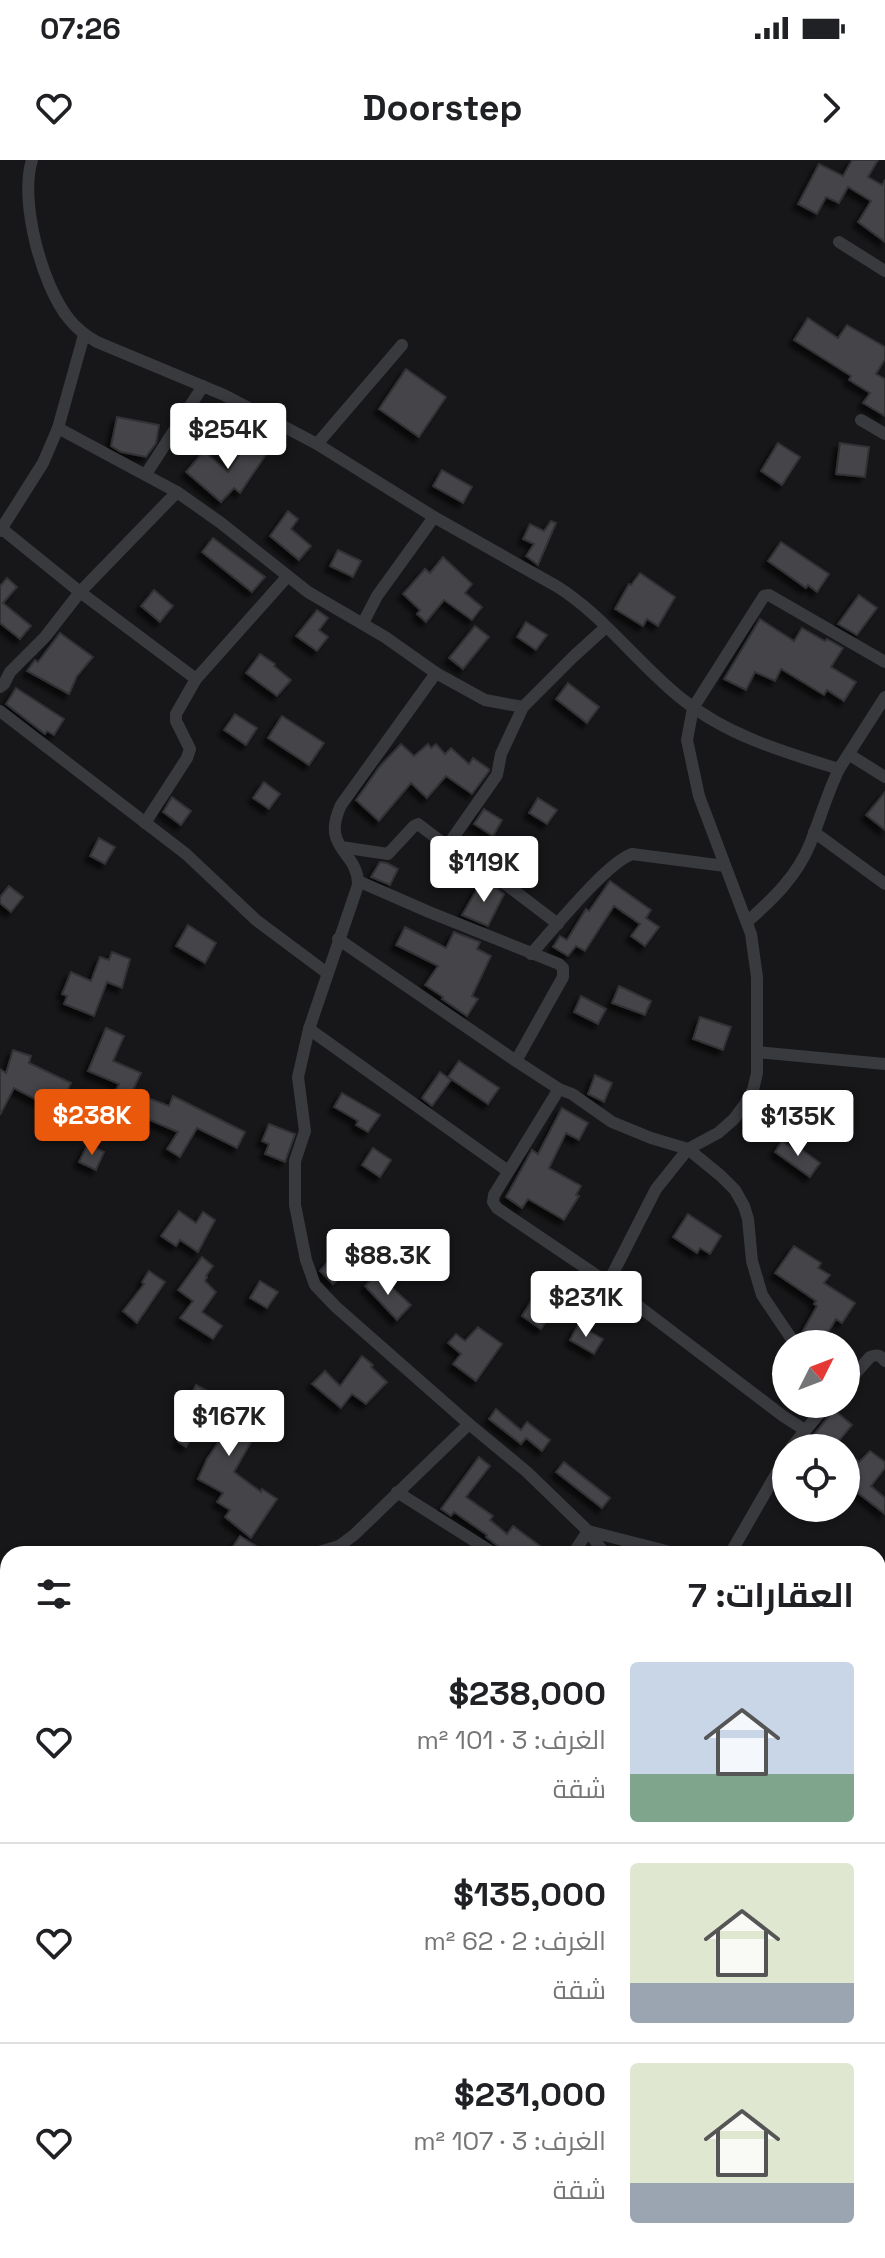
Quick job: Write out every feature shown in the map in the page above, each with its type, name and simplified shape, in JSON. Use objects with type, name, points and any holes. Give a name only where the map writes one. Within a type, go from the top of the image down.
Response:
[{"type":"street","points":[[32,160],[28,178],[31,224],[43,269],[62,310],[84,335],[203,386],[317,444],[434,517],[576,598],[650,671],[693,708],[753,740],[839,769]]},
{"type":"street","points":[[839,242],[885,271]]},
{"type":"street","points":[[84,335],[58,428],[38,474],[1,530],[196,679]]},
{"type":"street","points":[[317,444],[402,345]]},
{"type":"street","points":[[146,474],[203,386]]},
{"type":"street","points":[[861,420],[885,434]]},
{"type":"street","points":[[58,428],[177,492],[308,592],[363,623],[436,673],[485,700],[523,707]]},
{"type":"street","points":[[0,687],[80,592],[177,492]]},
{"type":"street","points":[[363,623],[377,596],[434,517]]},
{"type":"street","points":[[145,823],[187,758],[190,749],[176,721],[176,714],[196,679],[287,577]]},
{"type":"street","points":[[608,1283],[656,1189],[688,1149],[718,1133],[734,1119],[753,1090],[757,1073],[757,977],[748,921],[693,774],[687,740],[693,708],[764,596],[769,595],[885,662]]},
{"type":"street","points":[[450,842],[497,775],[501,754],[523,707],[606,627]]},
{"type":"street","points":[[436,673],[341,805],[334,821],[334,833],[359,877],[309,1029],[298,1077],[305,1131],[295,1161],[295,1205],[306,1260],[315,1285],[336,1307],[527,1472],[588,1531],[599,1546]]},
{"type":"street","points":[[748,921],[791,877],[810,844],[839,769],[885,697]]},
{"type":"street","points":[[0,711],[204,870],[256,920],[327,973]]},
{"type":"street","points":[[850,755],[885,777]]},
{"type":"street","points":[[341,847],[388,854],[416,824],[443,843],[450,842],[558,924]]},
{"type":"street","points":[[814,832],[885,884]]},
{"type":"street","points":[[531,954],[616,862],[625,857],[632,854],[725,866]]},
{"type":"street","points":[[358,881],[563,968],[563,977],[516,1061]]},
{"type":"street","points":[[338,939],[559,1089],[572,1094],[620,1126],[688,1149],[721,1176],[735,1190],[744,1206],[752,1261],[762,1295],[786,1330]]},
{"type":"street","points":[[309,1029],[508,1171]]},
{"type":"street","points":[[757,1052],[885,1064]]},
{"type":"street","points":[[559,1089],[494,1195],[493,1202],[497,1208],[608,1283],[805,1430]]},
{"type":"street","points":[[860,1368],[875,1355],[880,1355],[885,1361]]},
{"type":"street","points":[[802,1434],[815,1418]]},
{"type":"street","points":[[339,1546],[469,1424]]},
{"type":"street","points":[[735,1546],[772,1481]]},
{"type":"street","points":[[397,1492],[482,1546]]},
{"type":"street","points":[[578,1546],[588,1531]]},
{"type":"street","points":[[588,1531],[647,1546]]},
{"type":"building","points":[[852,160],[878,160],[868,177],[882,185],[885,180],[885,242],[858,222],[871,201],[848,187],[839,203],[826,197],[817,214],[798,204],[819,164],[843,176]]},
{"type":"building","points":[[808,318],[838,338],[847,325],[885,347],[885,359],[876,374],[885,379],[885,416],[863,403],[870,393],[849,380],[851,376],[794,340]]},
{"type":"building","points":[[406,369],[446,397],[419,437],[379,409]]},
{"type":"building","points":[[117,417],[159,425],[156,443],[146,457],[121,452],[111,446]]},
{"type":"building","points":[[251,437],[269,450],[240,493],[234,488],[221,502],[186,472],[204,451],[228,472]]},
{"type":"building","points":[[778,443],[800,457],[782,485],[761,471]]},
{"type":"building","points":[[840,443],[869,447],[865,477],[836,474]]},
{"type":"building","points":[[442,470],[472,487],[463,503],[433,486]]},
{"type":"building","points":[[288,511],[298,519],[291,529],[311,546],[299,560],[270,536]]},
{"type":"building","points":[[551,521],[556,523],[538,565],[526,556],[534,544],[523,539],[530,524],[544,531]]},
{"type":"building","points":[[213,538],[265,577],[252,592],[202,552]]},
{"type":"building","points":[[781,542],[829,574],[817,592],[808,585],[806,588],[768,561]]},
{"type":"building","points":[[338,550],[361,561],[353,577],[330,566]]},
{"type":"building","points":[[443,557],[472,584],[465,593],[482,607],[472,620],[444,600],[426,622],[417,614],[420,610],[403,594],[425,569],[430,573]]},
{"type":"building","points":[[640,573],[675,597],[658,626],[647,619],[643,626],[615,609],[629,584]]},
{"type":"building","points":[[7,578],[17,587],[3,603],[31,626],[20,639],[0,623],[0,586]]},
{"type":"building","points":[[154,590],[173,606],[160,622],[141,606]]},
{"type":"building","points":[[859,595],[877,608],[857,635],[838,624]]},
{"type":"building","points":[[317,610],[328,618],[319,630],[328,637],[317,651],[296,636]]},
{"type":"building","points":[[760,619],[794,641],[802,628],[843,648],[831,667],[856,682],[844,701],[827,690],[824,695],[781,669],[775,681],[755,672],[746,690],[724,679]]},
{"type":"building","points":[[526,622],[547,635],[536,650],[517,637]]},
{"type":"building","points":[[475,626],[489,637],[463,669],[449,658]]},
{"type":"building","points":[[60,633],[93,657],[77,676],[69,694],[27,671],[35,660],[38,662]]},
{"type":"building","points":[[260,654],[291,680],[277,696],[246,673]]},
{"type":"building","points":[[568,683],[599,707],[587,723],[556,699]]},
{"type":"building","points":[[16,688],[64,719],[54,735],[47,731],[45,734],[6,704]]},
{"type":"building","points":[[235,714],[257,728],[246,745],[224,730]]},
{"type":"building","points":[[282,716],[324,743],[309,765],[268,738]]},
{"type":"building","points":[[401,744],[414,756],[428,744],[431,748],[436,744],[445,754],[451,748],[469,764],[473,758],[489,771],[472,794],[446,776],[427,798],[411,783],[379,821],[356,800],[380,766]]},
{"type":"building","points":[[264,782],[280,794],[269,809],[253,798]]},
{"type":"building","points":[[885,792],[885,830],[866,815]]},
{"type":"building","points":[[172,797],[191,811],[181,825],[163,812]]},
{"type":"building","points":[[538,798],[557,810],[547,824],[529,813]]},
{"type":"building","points":[[484,809],[502,820],[493,836],[474,824]]},
{"type":"building","points":[[99,838],[115,847],[105,864],[90,856]]},
{"type":"building","points":[[380,862],[398,869],[390,885],[371,877]]},
{"type":"building","points":[[483,879],[504,894],[488,926],[462,915]]},
{"type":"building","points":[[610,881],[651,910],[646,918],[659,927],[645,946],[631,936],[640,924],[614,906],[585,951],[576,946],[568,956],[553,947],[560,936],[567,940],[586,909],[589,911]]},
{"type":"building","points":[[9,886],[23,897],[11,912],[0,903],[0,897]]},
{"type":"building","points":[[188,925],[216,943],[205,963],[176,946]]},
{"type":"building","points":[[405,927],[446,948],[454,932],[480,942],[477,949],[491,956],[472,996],[478,999],[467,1016],[425,985],[438,966],[396,945]]},
{"type":"building","points":[[112,952],[130,959],[122,988],[107,982],[94,1016],[64,1004],[67,996],[62,994],[71,972],[91,981],[100,957],[109,960]]},
{"type":"building","points":[[619,986],[651,1001],[645,1015],[612,1003]]},
{"type":"building","points":[[581,996],[606,1009],[598,1024],[574,1012]]},
{"type":"building","points":[[700,1017],[731,1027],[723,1050],[693,1039]]},
{"type":"building","points":[[106,1028],[124,1036],[113,1061],[141,1073],[132,1092],[169,1106],[173,1096],[245,1132],[237,1148],[197,1128],[180,1157],[167,1149],[178,1132],[133,1113],[125,1129],[102,1119],[119,1084],[88,1071]]},
{"type":"building","points":[[13,1050],[31,1056],[29,1063],[71,1083],[58,1111],[14,1088],[0,1115],[0,1069],[6,1073]]},
{"type":"building","points":[[459,1061],[499,1088],[488,1104],[448,1077]]},
{"type":"building","points":[[440,1072],[451,1080],[432,1106],[422,1098]]},
{"type":"building","points":[[595,1075],[612,1083],[604,1102],[588,1094]]},
{"type":"building","points":[[342,1093],[380,1115],[368,1132],[356,1125],[358,1121],[334,1107]]},
{"type":"building","points":[[761,1095],[776,1102],[763,1132],[747,1126]]},
{"type":"building","points":[[562,1108],[588,1123],[579,1140],[566,1133],[549,1168],[581,1186],[576,1195],[579,1196],[564,1220],[528,1199],[522,1208],[506,1197],[532,1150],[538,1154]]},
{"type":"building","points":[[269,1124],[295,1134],[285,1162],[265,1154],[269,1144],[262,1141]]},
{"type":"building","points":[[782,1141],[792,1148],[795,1145],[820,1163],[810,1177],[775,1152]]},
{"type":"building","points":[[88,1144],[104,1152],[96,1170],[79,1162]]},
{"type":"building","points":[[373,1148],[391,1160],[380,1177],[362,1165]]},
{"type":"building","points":[[179,1211],[196,1223],[203,1212],[215,1220],[198,1252],[180,1240],[176,1246],[161,1236]]},
{"type":"building","points":[[688,1214],[721,1236],[710,1254],[700,1248],[697,1253],[673,1237]]},
{"type":"building","points":[[794,1246],[821,1263],[818,1268],[830,1275],[824,1283],[855,1303],[842,1323],[836,1319],[829,1330],[803,1330],[817,1306],[814,1304],[816,1301],[775,1273]]},
{"type":"building","points":[[202,1257],[213,1266],[205,1281],[216,1292],[202,1312],[222,1326],[213,1339],[180,1318],[193,1301],[178,1290]]},
{"type":"building","points":[[330,1259],[345,1272],[333,1284],[320,1271]]},
{"type":"building","points":[[149,1271],[165,1282],[137,1323],[123,1311],[144,1284],[142,1282]]},
{"type":"building","points":[[377,1274],[411,1305],[397,1320],[365,1286]]},
{"type":"building","points":[[260,1281],[278,1292],[267,1308],[250,1298]]},
{"type":"building","points":[[532,1300],[552,1313],[541,1329],[522,1316]]},
{"type":"building","points":[[578,1325],[603,1339],[594,1354],[570,1340]]},
{"type":"building","points":[[478,1327],[502,1344],[476,1381],[453,1364],[461,1354],[448,1343],[456,1334],[465,1341]]},
{"type":"building","points":[[362,1356],[387,1382],[366,1404],[352,1394],[341,1408],[312,1384],[325,1371],[340,1386]]},
{"type":"building","points":[[196,1385],[263,1421],[234,1472],[261,1492],[262,1489],[277,1499],[251,1538],[225,1517],[230,1510],[217,1502],[223,1493],[198,1479],[228,1428],[208,1414],[186,1447],[178,1442],[191,1419],[181,1414]]},
{"type":"building","points":[[496,1409],[521,1430],[527,1422],[550,1440],[542,1451],[526,1438],[521,1444],[489,1419]]},
{"type":"building","points":[[827,1418],[844,1418],[852,1425],[845,1434],[814,1434]]},
{"type":"building","points":[[870,1451],[885,1462],[885,1468],[871,1486],[885,1498],[885,1514],[860,1495],[860,1461]]},
{"type":"building","points":[[479,1457],[490,1466],[466,1497],[493,1516],[490,1520],[507,1534],[513,1526],[540,1546],[498,1546],[454,1512],[451,1516],[441,1509]]},
{"type":"building","points":[[564,1462],[610,1498],[602,1508],[556,1472]]},
{"type":"building","points":[[240,1536],[256,1546],[233,1546]]}]
